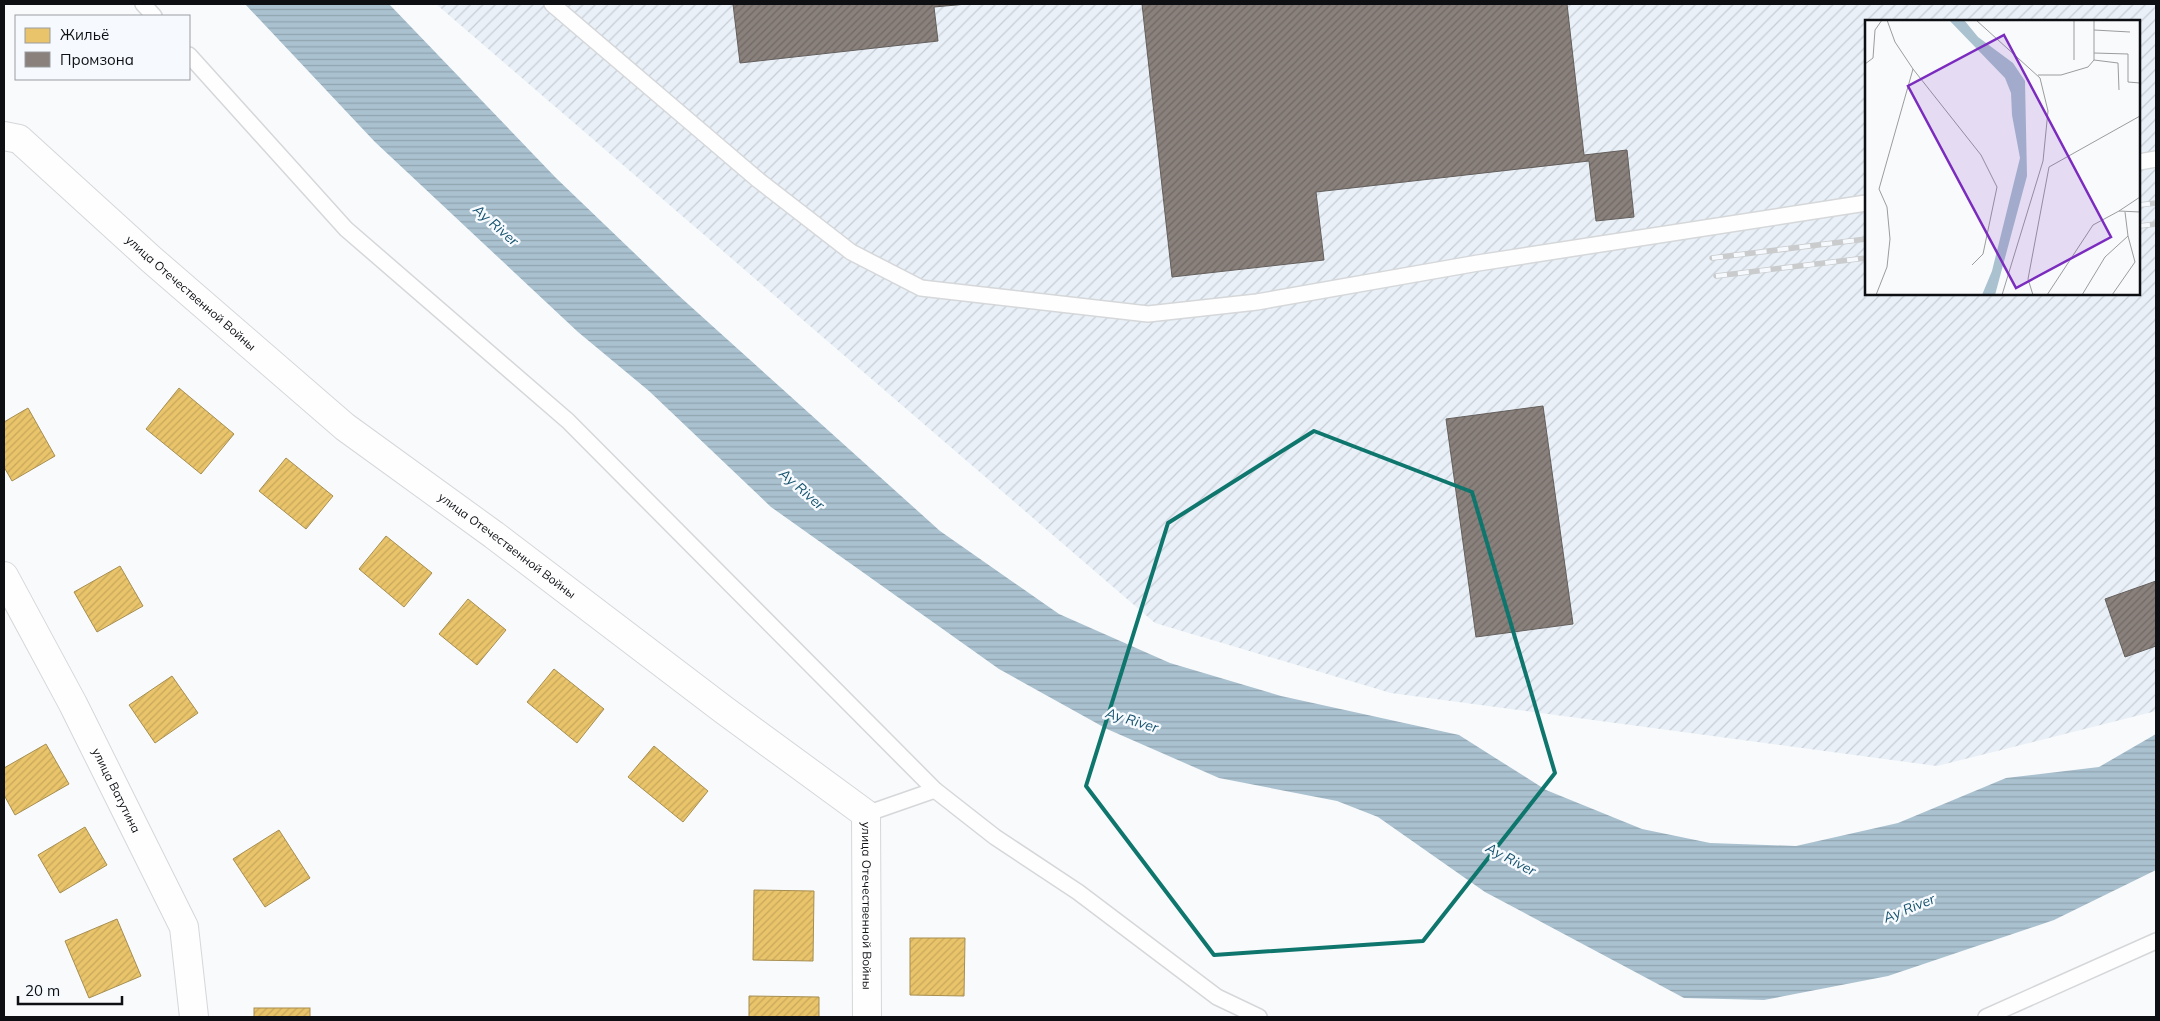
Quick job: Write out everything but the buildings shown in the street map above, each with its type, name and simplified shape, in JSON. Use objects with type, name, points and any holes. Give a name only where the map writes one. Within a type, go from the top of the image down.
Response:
[{"type":"street","name":"улица Отечественной Войны","points":[[4,136],[19,139],[152,260],[345,427],[494,535],[724,710],[866,814],[867,1017]]},
{"type":"street","name":"улица Ватутина","points":[[4,576],[73,704],[184,928],[194,1017]]},
{"type":"lane","points":[[143,4],[153,15]]},
{"type":"lane","points":[[552,4],[757,179],[851,252],[921,288],[1148,314],[1257,302],[1478,263],[1865,204]]},
{"type":"lane","points":[[190,56],[346,229],[568,421],[935,790],[995,837],[1078,892],[1217,997],[1260,1017]]},
{"type":"lane","points":[[2140,162],[2156,159]]},
{"type":"lane","points":[[866,814],[935,790]]},
{"type":"lane","points":[[1986,1017],[2156,941]]},
{"type":"highlighted area","points":[[1314,431],[1472,492],[1555,773],[1423,941],[1214,955],[1086,786],[1168,523]]},
{"type":"shaded area","points":[[436,4],[2156,4],[2156,711],[1937,766],[1391,693],[1155,623]]},
{"type":"water","name":"Ay River","points":[[245,4],[389,4],[556,178],[678,295],[940,531],[1059,614],[1170,663],[1281,696],[1459,735],[1546,790],[1642,829],[1710,843],[1796,846],[1898,823],[2006,778],[2099,767],[2156,734],[2156,870],[2054,920],[1888,976],[1764,1000],[1684,998],[1485,892],[1378,817],[1337,801],[1219,778],[1107,729],[999,669],[771,507],[649,391],[578,332],[375,142]]},
{"type":"railway","points":[[2140,205],[2156,203]]},
{"type":"railway","points":[[2140,226],[2156,224]]},
{"type":"railway","points":[[1712,258],[1865,239]]},
{"type":"railway","points":[[1716,276],[1865,258]]}]
